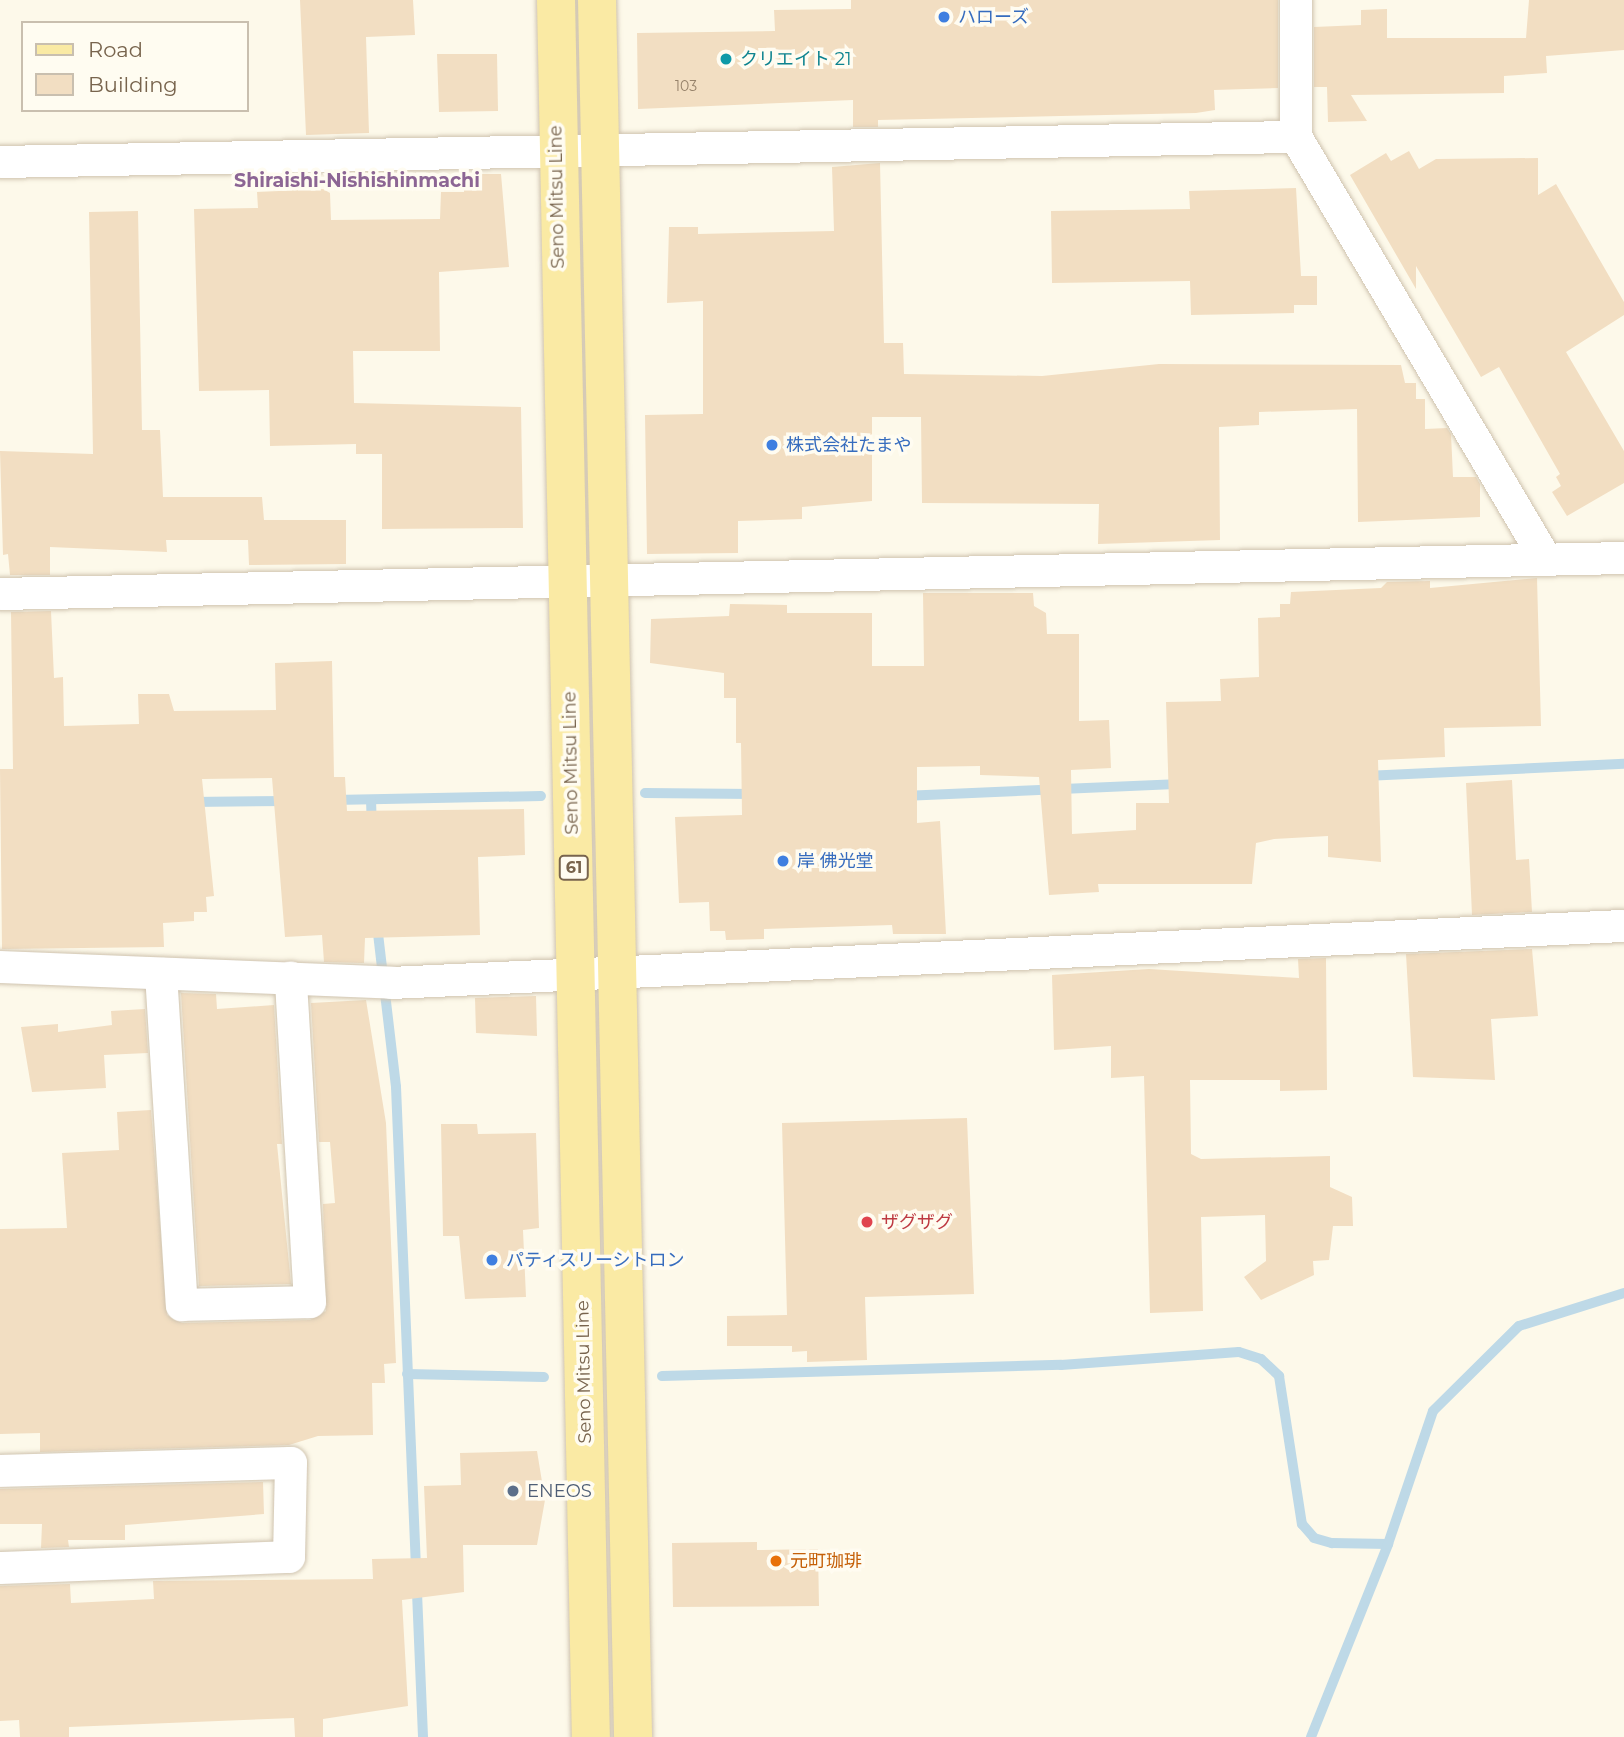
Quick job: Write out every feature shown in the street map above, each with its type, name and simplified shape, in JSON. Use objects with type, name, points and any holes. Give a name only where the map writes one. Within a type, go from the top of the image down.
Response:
[{"type":"main road","name":"Seno Mitsu Line","points":[[556,0],[555,148],[577,978],[591,1737]]},
{"type":"main road","name":"61","points":[[597,0],[633,1737]]},
{"type":"street","points":[[1296,0],[1296,137],[1546,559]]},
{"type":"street","points":[[0,162],[600,147],[1296,137]]},
{"type":"street","points":[[0,594],[1624,558]]},
{"type":"street","points":[[0,967],[382,983],[577,978],[1624,926]]},
{"type":"street","points":[[161,974],[182,1305],[310,1302],[291,978]]},
{"type":"street","points":[[0,1471],[291,1463],[289,1557],[0,1568]]},
{"type":"building","points":[[300,0],[413,0],[415,35],[366,37],[369,133],[306,135]]},
{"type":"building","points":[[851,0],[1278,0],[1278,88],[1214,90],[1215,110],[1196,113],[878,120],[878,127],[853,127],[853,100],[638,109],[637,33],[775,31],[774,10],[851,9]]},
{"type":"building","points":[[1529,0],[1624,0],[1624,50],[1546,56],[1547,73],[1504,76],[1504,93],[1351,95],[1367,121],[1328,122],[1327,87],[1314,87],[1314,27],[1361,25],[1361,10],[1387,9],[1387,38],[1526,38]]},
{"type":"building","points":[[437,54],[497,54],[498,111],[439,112]]},
{"type":"building","points":[[1409,151],[1419,169],[1436,159],[1538,158],[1538,195],[1556,184],[1624,302],[1624,315],[1566,352],[1624,451],[1624,483],[1567,516],[1552,492],[1561,486],[1556,477],[1560,474],[1499,367],[1481,377],[1416,266],[1416,289],[1350,175],[1386,153],[1391,161]]},
{"type":"building","points":[[880,163],[884,343],[903,343],[904,374],[1042,376],[1159,364],[1401,365],[1405,383],[1416,383],[1416,399],[1425,399],[1425,429],[1447,428],[1451,434],[1453,477],[1476,477],[1480,484],[1480,517],[1358,522],[1357,409],[1259,412],[1259,425],[1219,427],[1220,540],[1098,544],[1099,504],[922,503],[921,417],[872,417],[872,501],[802,507],[802,519],[738,521],[738,553],[647,554],[645,415],[703,414],[703,301],[667,303],[669,227],[698,227],[698,234],[834,231],[832,167]]},
{"type":"building","points":[[464,174],[501,174],[509,267],[439,272],[440,351],[353,351],[354,403],[521,407],[523,528],[382,529],[382,454],[356,454],[356,444],[270,446],[269,390],[199,391],[194,209],[258,208],[257,192],[323,189],[330,193],[331,220],[440,219],[441,192],[464,192]]},
{"type":"building","points":[[1296,188],[1301,276],[1317,276],[1317,305],[1294,305],[1294,313],[1191,315],[1190,281],[1052,283],[1051,211],[1190,209],[1189,191]]},
{"type":"building","points":[[138,211],[142,430],[160,430],[163,497],[262,497],[264,520],[346,520],[346,564],[249,565],[248,540],[166,540],[167,552],[50,547],[50,575],[10,575],[8,554],[3,555],[0,451],[93,454],[89,212]]},
{"type":"building","points":[[1537,578],[1541,726],[1444,728],[1445,757],[1378,760],[1381,862],[1328,857],[1328,836],[1274,839],[1256,843],[1252,884],[1098,884],[1099,892],[1049,895],[1039,777],[980,775],[980,766],[917,767],[917,823],[940,821],[946,934],[893,934],[892,925],[764,929],[764,939],[726,940],[725,931],[710,931],[709,902],[679,903],[675,817],[742,815],[741,743],[736,743],[736,698],[724,698],[724,673],[650,663],[651,619],[729,616],[730,604],[787,605],[787,613],[872,613],[872,666],[924,666],[923,593],[1033,593],[1034,606],[1046,613],[1047,634],[1079,634],[1079,721],[1109,720],[1111,768],[1071,770],[1072,834],[1136,830],[1136,803],[1169,803],[1166,702],[1221,701],[1220,679],[1259,677],[1258,618],[1280,617],[1280,604],[1290,604],[1291,592],[1381,588],[1387,582],[1430,581],[1430,588]]},
{"type":"building","points":[[51,611],[54,678],[63,677],[64,726],[139,724],[138,694],[169,694],[174,711],[276,710],[275,663],[332,661],[334,777],[345,777],[347,811],[524,809],[525,855],[478,857],[480,935],[365,938],[364,963],[324,962],[322,935],[285,937],[272,778],[202,779],[214,896],[206,897],[207,912],[194,912],[194,921],[163,923],[164,947],[2,949],[0,769],[13,769],[11,612]]},
{"type":"building","points":[[1512,780],[1516,860],[1529,859],[1532,912],[1472,915],[1466,783]]},
{"type":"building","points":[[1532,949],[1538,1016],[1491,1019],[1495,1080],[1413,1077],[1406,954]]},
{"type":"building","points":[[1326,958],[1327,1090],[1280,1091],[1280,1080],[1190,1080],[1191,1154],[1201,1159],[1330,1156],[1330,1187],[1352,1197],[1353,1226],[1333,1226],[1329,1260],[1313,1261],[1314,1275],[1261,1300],[1244,1277],[1266,1261],[1265,1215],[1201,1217],[1203,1311],[1150,1313],[1144,1076],[1111,1078],[1111,1046],[1054,1050],[1052,975],[1149,969],[1299,978],[1298,959]]},
{"type":"building","points":[[181,993],[216,994],[217,1009],[274,1005],[282,1144],[277,1144],[291,1284],[199,1286]]},
{"type":"building","points":[[536,996],[537,1036],[476,1033],[475,998]]},
{"type":"building","points":[[366,1000],[386,1123],[396,1363],[384,1364],[385,1383],[372,1383],[373,1435],[318,1436],[289,1445],[40,1452],[40,1433],[0,1434],[0,1229],[67,1228],[62,1153],[119,1150],[117,1112],[151,1110],[167,1315],[182,1323],[310,1320],[326,1311],[323,1204],[335,1203],[330,1142],[319,1142],[311,1003]]},
{"type":"building","points":[[145,1009],[148,1053],[104,1055],[106,1088],[32,1092],[21,1027],[58,1024],[58,1032],[112,1025],[111,1011]]},
{"type":"building","points":[[967,1118],[974,1294],[865,1297],[867,1360],[807,1362],[807,1351],[792,1352],[792,1346],[727,1346],[727,1316],[787,1315],[782,1123]]},
{"type":"building","points":[[441,1124],[477,1124],[478,1134],[536,1133],[539,1228],[523,1230],[526,1297],[465,1299],[459,1236],[443,1236]]},
{"type":"building","points":[[537,1451],[545,1500],[537,1545],[463,1545],[464,1592],[402,1600],[408,1706],[323,1719],[323,1737],[295,1737],[294,1718],[69,1727],[69,1737],[20,1737],[19,1720],[0,1721],[0,1586],[70,1584],[71,1603],[154,1599],[153,1581],[373,1579],[372,1559],[427,1558],[424,1486],[461,1485],[460,1453]]},
{"type":"building","points":[[263,1482],[264,1514],[125,1525],[125,1540],[68,1540],[69,1547],[41,1548],[42,1524],[0,1524],[0,1489]]},
{"type":"building","points":[[757,1542],[757,1550],[818,1549],[819,1606],[673,1607],[672,1543]]},
{"type":"waterway","points":[[1365,776],[1624,764]]},
{"type":"waterway","points":[[903,796],[1181,784]]},
{"type":"waterway","points":[[645,793],[754,794]]},
{"type":"waterway","points":[[334,800],[541,796]]},
{"type":"waterway","points":[[371,800],[372,825]]},
{"type":"waterway","points":[[191,802],[286,801]]},
{"type":"waterway","points":[[377,925],[396,1087],[423,1737]]},
{"type":"waterway","points":[[1311,1737],[1388,1544],[1433,1411],[1519,1326],[1624,1293]]},
{"type":"waterway","points":[[662,1376],[1061,1365],[1239,1352],[1261,1359],[1279,1376],[1302,1524],[1314,1538],[1332,1543],[1388,1544]]},
{"type":"waterway","points":[[407,1374],[544,1377]]},
{"type":"place","name":"ハローズ","points":[[944,17]]},
{"type":"place","name":"クリエイト 21","points":[[726,59]]},
{"type":"place","name":"株式会社たまや","points":[[772,445]]},
{"type":"place","name":"岸 佛光堂","points":[[783,861]]},
{"type":"place","name":"ザグザグ","points":[[867,1222]]},
{"type":"place","name":"パティスリーシトロン","points":[[492,1260]]},
{"type":"place","name":"ENEOS","points":[[513,1491]]},
{"type":"place","name":"元町珈琲","points":[[776,1561]]},
{"type":"district","name":"Shiraishi-Nishishinmachi","points":[[357,181]]}]
